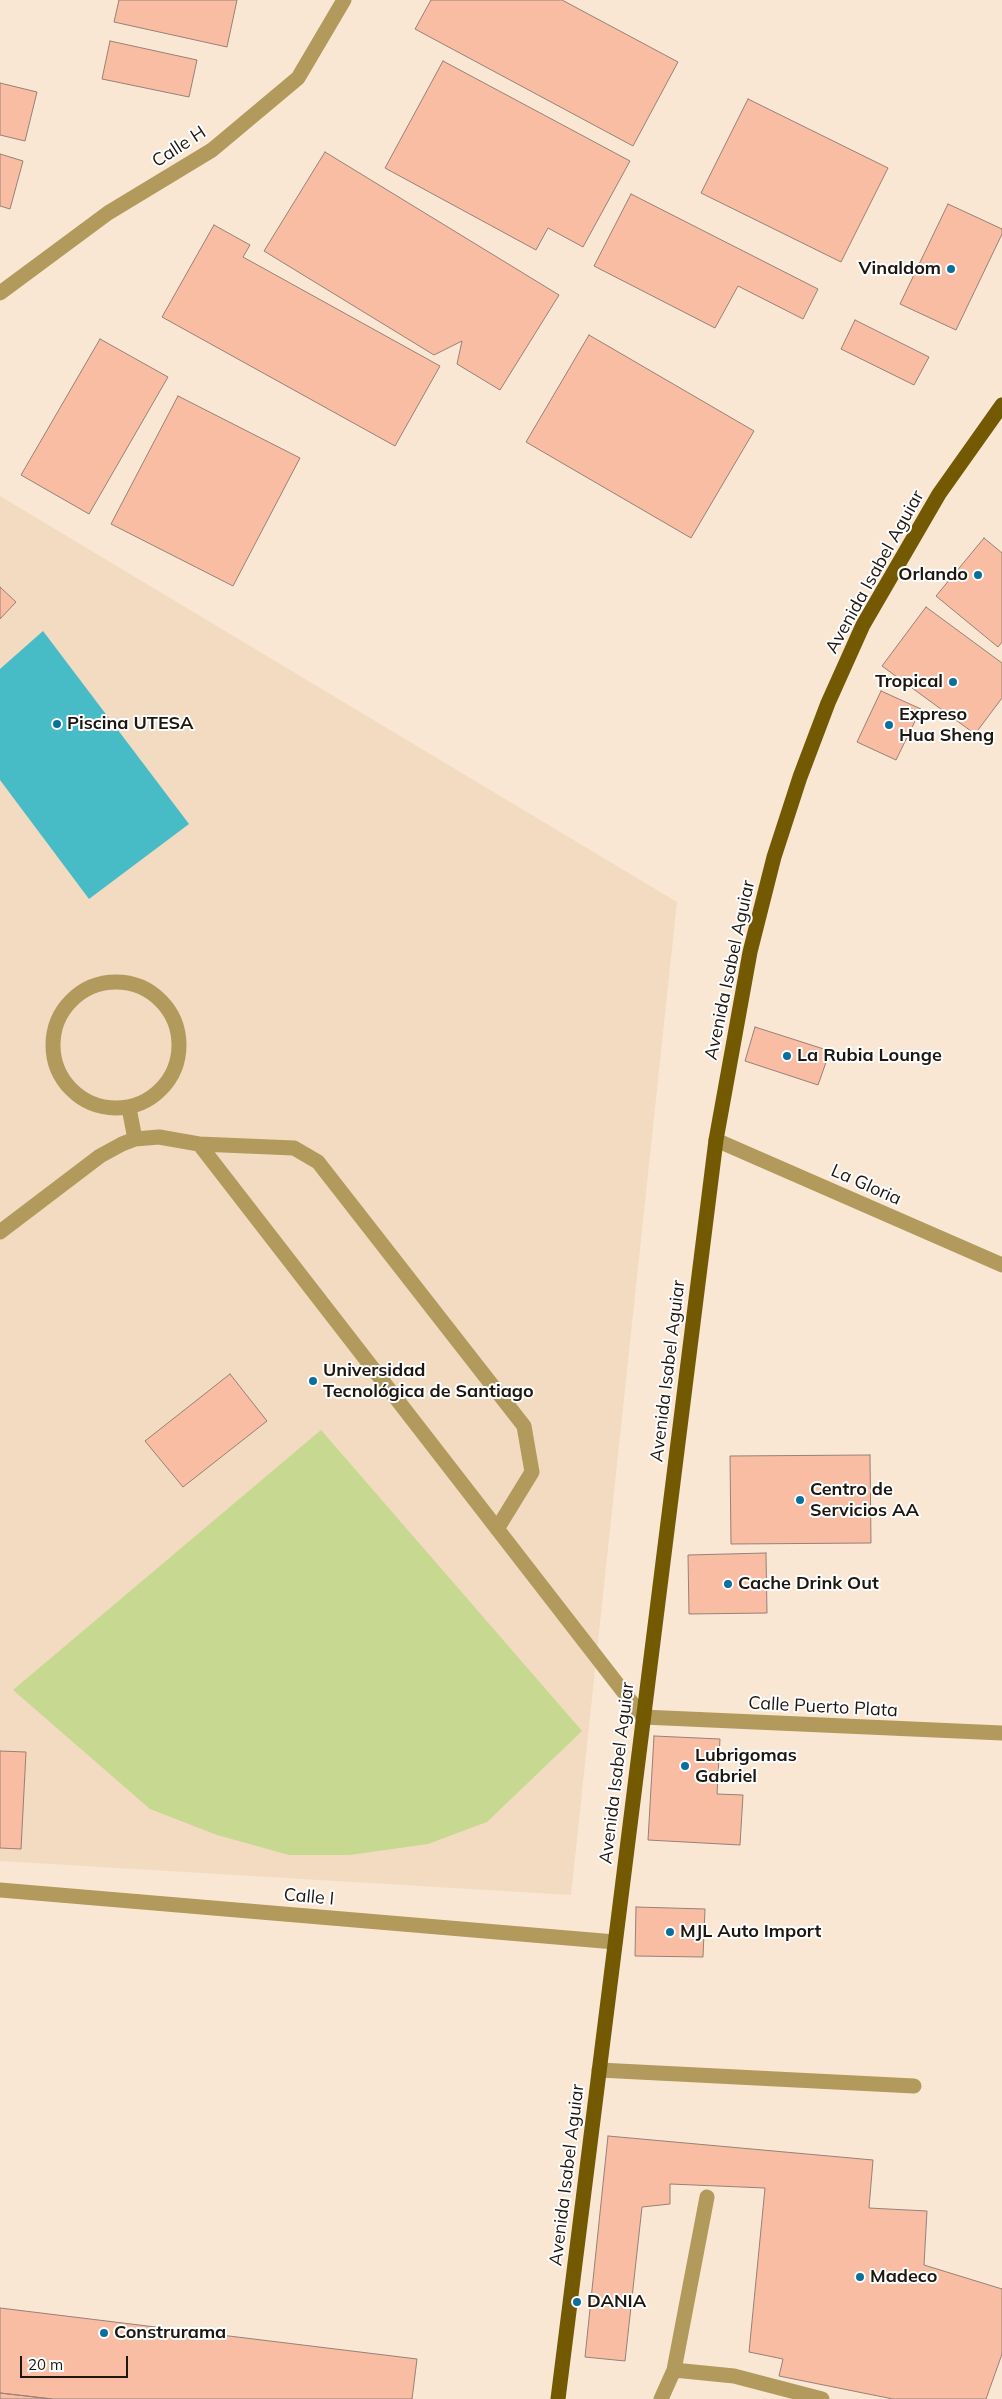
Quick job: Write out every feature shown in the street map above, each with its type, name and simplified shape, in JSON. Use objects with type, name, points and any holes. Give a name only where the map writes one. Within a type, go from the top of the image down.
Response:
[{"type":"main road","name":"Avenida Isabel Aguiar","points":[[558,2399],[716,1140],[750,952],[774,857],[800,777],[828,703],[863,625],[938,494],[1002,405]]},
{"type":"street","name":"Calle H","points":[[0,293],[108,213],[212,150],[298,78],[344,0]]},
{"type":"street","points":[[106,983],[125,983],[143,987],[158,998],[170,1011],[178,1028],[180,1047],[177,1065],[169,1082],[156,1095],[129,1108],[105,1108],[88,1102],[74,1094],[63,1080],[56,1066],[52,1049],[54,1031],[61,1013],[73,999],[88,988],[106,983]]},
{"type":"street","points":[[129,1108],[135,1139]]},
{"type":"street","points":[[0,1232],[100,1156],[135,1139],[158,1137],[199,1144],[294,1148],[318,1162],[524,1426],[532,1472],[497,1529]]},
{"type":"street","name":"La Gloria","points":[[716,1140],[1002,1265]]},
{"type":"street","points":[[199,1144],[643,1717]]},
{"type":"street","name":"Calle Puerto Plata","points":[[643,1717],[1002,1733]]},
{"type":"street","name":"Calle I","points":[[0,1890],[614,1942]]},
{"type":"street","points":[[599,2070],[914,2086]]},
{"type":"street","points":[[661,2399],[674,2370],[707,2198]]},
{"type":"street","points":[[674,2370],[734,2376],[822,2399]]},
{"type":"shaded area","name":"Universidad Tecnológica de Santiago","points":[[0,496],[677,902],[571,1895],[0,1861]]},
{"type":"green space","points":[[321,1430],[582,1731],[487,1822],[428,1844],[350,1855],[289,1855],[217,1835],[150,1809],[13,1690]]},
{"type":"water","name":"Piscina UTESA","points":[[43,631],[189,824],[89,899],[0,780],[0,669]]},
{"type":"building","points":[[119,0],[237,0],[227,47],[114,22]]},
{"type":"building","points":[[431,0],[562,0],[678,62],[633,146],[415,29]]},
{"type":"building","points":[[110,41],[197,60],[189,97],[102,79]]},
{"type":"building","points":[[443,61],[630,161],[583,247],[548,228],[536,250],[385,168]]},
{"type":"building","points":[[0,83],[37,92],[25,141],[0,135]]},
{"type":"building","points":[[748,99],[888,168],[841,262],[701,193]]},
{"type":"building","points":[[325,152],[559,295],[500,390],[457,364],[462,341],[434,355],[264,251]]},
{"type":"building","points":[[0,154],[23,161],[10,209],[0,206]]},
{"type":"building","points":[[631,194],[818,289],[803,319],[738,286],[715,328],[594,266]]},
{"type":"building","name":"Vinaldom","points":[[948,204],[1002,229],[1002,234],[956,330],[900,304]]},
{"type":"building","points":[[214,225],[250,245],[243,257],[440,366],[395,446],[162,317]]},
{"type":"building","points":[[855,320],[929,357],[914,385],[841,349]]},
{"type":"building","points":[[589,335],[754,431],[691,538],[526,442]]},
{"type":"building","points":[[100,339],[168,377],[89,514],[21,475]]},
{"type":"building","points":[[178,396],[300,458],[233,586],[111,524]]},
{"type":"building","name":"Orlando","points":[[984,538],[1002,553],[1002,642],[998,647],[936,596]]},
{"type":"building","points":[[0,587],[16,602],[0,619]]},
{"type":"building","name":"Tropical","points":[[926,607],[1002,663],[1002,698],[975,734],[882,666]]},
{"type":"building","name":"Expreso Hua Sheng","points":[[881,691],[921,709],[896,760],[857,742]]},
{"type":"building","name":"La Rubia Lounge","points":[[755,1027],[830,1051],[818,1085],[745,1061]]},
{"type":"building","points":[[230,1374],[267,1421],[183,1487],[145,1441]]},
{"type":"building","name":"Centro de Servicios AA","points":[[870,1455],[871,1543],[731,1544],[730,1456]]},
{"type":"building","name":"Cache Drink Out","points":[[766,1553],[767,1613],[689,1614],[688,1555]]},
{"type":"building","name":"Lubrigomas Gabriel","points":[[654,1736],[720,1739],[717,1794],[743,1795],[740,1845],[648,1840]]},
{"type":"building","points":[[0,1751],[26,1752],[21,1849],[0,1848]]},
{"type":"building","name":"MJL Auto Import","points":[[636,1907],[705,1909],[703,1957],[635,1956]]},
{"type":"building","name":"Madeco","points":[[608,2136],[873,2160],[869,2208],[927,2211],[924,2265],[1002,2289],[1002,2354],[986,2399],[893,2399],[779,2376],[783,2359],[749,2352],[765,2188],[670,2184],[670,2204],[642,2207],[625,2361],[585,2357]]},
{"type":"building","name":"Construrama","points":[[0,2308],[417,2359],[412,2399],[52,2399],[0,2393]]},
{"type":"building","points":[[0,2393],[52,2399],[0,2399]]},
{"type":"place","name":"Vinaldom","points":[[951,269]]},
{"type":"place","name":"Orlando","points":[[978,575]]},
{"type":"place","name":"Tropical","points":[[953,682]]},
{"type":"place","name":"Piscina UTESA","points":[[57,724]]},
{"type":"place","name":"Expreso Hua Sheng","points":[[889,725]]},
{"type":"place","name":"La Rubia Lounge","points":[[787,1056]]},
{"type":"place","name":"Universidad Tecnológica de Santiago","points":[[313,1381]]},
{"type":"place","name":"Centro de Servicios AA","points":[[800,1500]]},
{"type":"place","name":"Cache Drink Out","points":[[728,1584]]},
{"type":"place","name":"Lubrigomas Gabriel","points":[[685,1766]]},
{"type":"place","name":"MJL Auto Import","points":[[670,1932]]},
{"type":"place","name":"Madeco","points":[[860,2277]]},
{"type":"place","name":"DANIA","points":[[577,2302]]},
{"type":"place","name":"Construrama","points":[[104,2333]]}]
